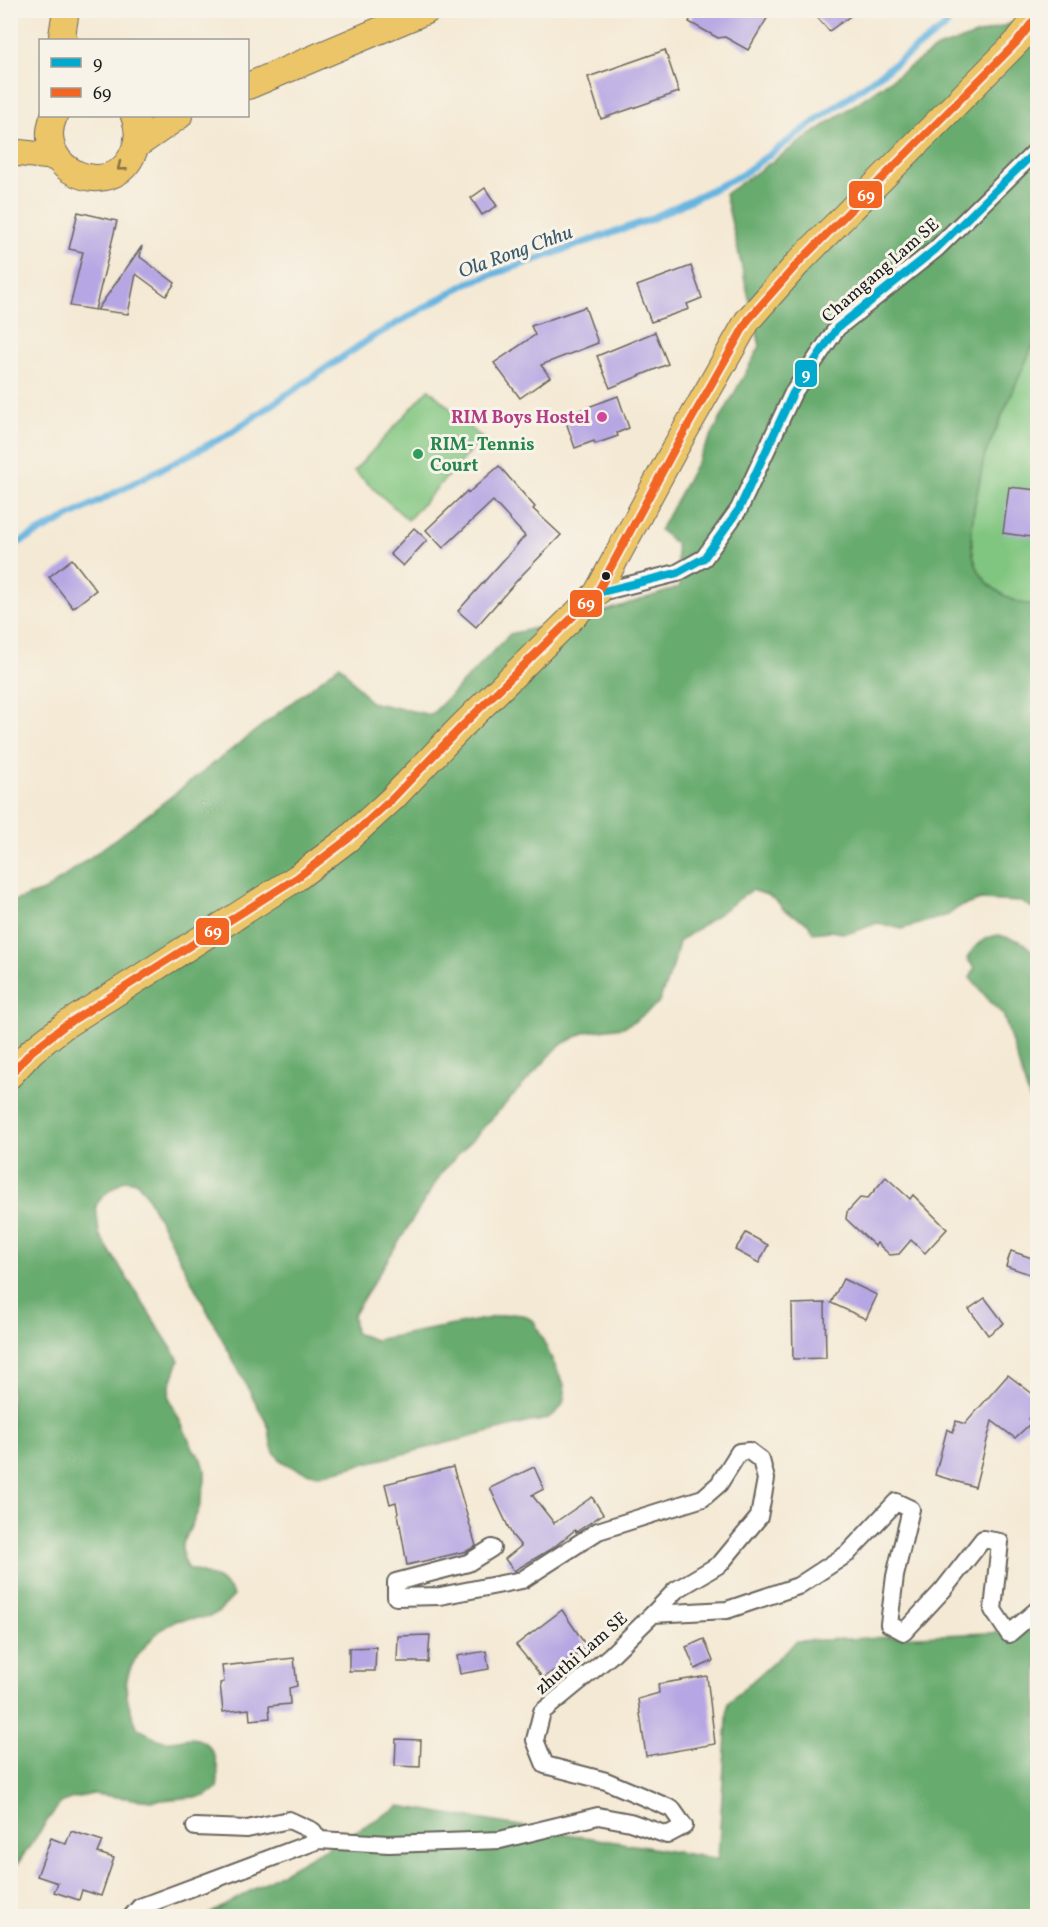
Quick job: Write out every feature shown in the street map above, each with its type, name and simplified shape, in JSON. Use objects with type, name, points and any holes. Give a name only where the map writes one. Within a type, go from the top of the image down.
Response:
[{"type":"main road","points":[[64,39],[66,10]]},
{"type":"main road","points":[[249,86],[428,10]]},
{"type":"main road","points":[[10,1075],[32,1051],[64,1026],[298,877],[348,839],[392,799],[597,593],[674,450],[748,320],[799,262],[1017,42],[1038,15]]},
{"type":"main road","points":[[52,122],[51,143],[56,157],[73,172],[95,178],[106,177],[126,165],[137,145],[138,133],[134,117]]},
{"type":"main road","points":[[137,145],[178,117]]},
{"type":"main road","points":[[10,151],[52,122]]},
{"type":"main road","points":[[10,151],[56,157]]},
{"type":"street","name":"Chamgang Lam SE","points":[[597,593],[677,573],[704,558],[739,509],[793,393],[837,328],[936,249],[1038,149]]},
{"type":"street","points":[[492,1548],[468,1563],[396,1582],[396,1597],[440,1596],[522,1581],[598,1531],[703,1498],[719,1484],[739,1452],[749,1451],[761,1460],[766,1479],[759,1517],[720,1564],[676,1590],[653,1614]]},
{"type":"street","name":"zhuthi Lam SE","points":[[132,1917],[140,1907],[319,1840],[388,1844],[500,1840],[598,1816],[630,1822],[667,1835],[684,1826],[672,1809],[606,1781],[545,1765],[535,1740],[542,1712],[609,1656],[653,1614],[727,1610],[798,1586],[847,1554],[896,1502],[911,1509],[895,1576],[889,1624],[904,1632],[943,1590],[983,1539],[1000,1542],[993,1610],[1009,1634],[1038,1609]]},
{"type":"street","points":[[195,1827],[248,1829],[289,1820],[313,1831],[319,1840]]},
{"type":"green space","points":[[1024,19],[1037,20],[1037,336],[984,457],[974,511],[972,548],[976,564],[985,579],[999,592],[1021,603],[1037,604],[1037,910],[1021,902],[981,900],[959,907],[948,915],[902,929],[877,923],[854,932],[813,933],[808,923],[784,910],[777,901],[752,890],[679,942],[673,967],[658,1004],[623,1027],[586,1032],[560,1045],[443,1171],[353,1315],[355,1333],[375,1340],[511,1314],[523,1315],[534,1321],[564,1385],[565,1393],[561,1407],[545,1419],[320,1475],[288,1465],[273,1450],[269,1428],[144,1191],[137,1182],[124,1180],[104,1195],[96,1205],[99,1234],[179,1360],[170,1386],[169,1398],[194,1450],[202,1459],[205,1470],[199,1509],[182,1546],[183,1557],[187,1568],[219,1580],[234,1596],[213,1615],[176,1621],[150,1640],[138,1655],[128,1674],[127,1694],[138,1729],[164,1741],[193,1738],[204,1742],[209,1747],[216,1760],[217,1788],[206,1796],[151,1801],[93,1794],[70,1799],[61,1803],[52,1814],[11,1873],[11,902],[46,890],[137,823],[340,665],[370,702],[431,715],[510,634],[596,614],[680,587],[676,544],[660,530],[760,346],[725,194],[937,48]]},
{"type":"green space","points":[[1037,336],[1037,604],[1031,604],[1008,598],[985,579],[976,564],[972,548],[972,530],[984,457]]},
{"type":"green space","name":"RIM- Tennis Court","points":[[429,389],[482,438],[408,520],[354,471]]},
{"type":"green space","points":[[999,935],[1020,941],[1037,954],[1037,1123],[1003,1014],[970,978],[975,968],[967,959],[969,954],[984,940]]},
{"type":"green space","points":[[1037,1631],[1037,1916],[206,1916],[400,1806],[718,1859],[728,1703],[797,1641]]},
{"type":"building","points":[[695,10],[772,10],[748,50],[725,37],[718,38],[689,22]]},
{"type":"building","points":[[811,10],[859,10],[829,31]]},
{"type":"building","points":[[665,50],[679,92],[601,119],[588,77]]},
{"type":"building","points":[[485,188],[497,206],[482,215],[471,198]]},
{"type":"building","points":[[78,212],[117,221],[95,310],[70,306],[83,252],[69,249]]},
{"type":"building","points":[[142,246],[140,257],[175,283],[166,296],[136,274],[128,314],[97,310]]},
{"type":"building","points":[[691,266],[702,298],[687,304],[689,309],[651,322],[637,286]]},
{"type":"building","points":[[585,307],[598,343],[541,365],[550,377],[520,398],[494,363],[535,335],[531,326]]},
{"type":"building","points":[[655,332],[668,364],[610,388],[597,356]]},
{"type":"building","points":[[618,396],[629,428],[617,433],[618,436],[575,448],[564,416]]},
{"type":"building","points":[[499,466],[535,507],[533,509],[561,535],[476,627],[458,611],[525,536],[493,501],[443,548],[426,530],[467,491],[468,493]]},
{"type":"building","points":[[1009,487],[1038,490],[1038,538],[1003,533]]},
{"type":"building","points":[[414,528],[427,540],[403,566],[390,554]]},
{"type":"building","points":[[72,559],[96,590],[73,608],[49,577]]},
{"type":"building","points":[[886,1177],[910,1199],[913,1195],[947,1229],[925,1253],[911,1240],[899,1254],[890,1255],[877,1243],[875,1246],[846,1219],[847,1212],[860,1198],[867,1199]]},
{"type":"building","points":[[746,1233],[768,1245],[759,1263],[735,1250]]},
{"type":"building","points":[[1011,1251],[1038,1260],[1038,1277],[1006,1266]]},
{"type":"building","points":[[843,1279],[877,1295],[866,1319],[831,1303]]},
{"type":"building","points":[[985,1298],[1004,1323],[988,1335],[969,1309]]},
{"type":"building","points":[[825,1303],[826,1358],[793,1359],[792,1304]]},
{"type":"building","points":[[1008,1375],[1038,1398],[1038,1408],[1028,1419],[1032,1422],[1015,1438],[992,1421],[975,1487],[935,1475],[947,1429],[953,1432],[956,1421],[965,1424]]},
{"type":"building","points":[[453,1467],[476,1546],[467,1551],[407,1565],[396,1502],[390,1504],[385,1484]]},
{"type":"building","points":[[534,1467],[544,1489],[532,1495],[554,1523],[592,1497],[603,1514],[514,1571],[505,1559],[521,1546],[512,1535],[490,1488]]},
{"type":"building","points":[[562,1610],[587,1647],[543,1678],[516,1645]]},
{"type":"building","points":[[430,1635],[428,1662],[397,1662],[398,1636]]},
{"type":"building","points":[[704,1639],[713,1661],[695,1669],[686,1647]]},
{"type":"building","points":[[376,1647],[375,1671],[349,1671],[349,1648]]},
{"type":"building","points":[[486,1651],[489,1669],[460,1674],[457,1656]]},
{"type":"building","points":[[294,1658],[297,1686],[289,1688],[290,1704],[269,1706],[270,1718],[250,1720],[249,1709],[223,1712],[220,1683],[224,1682],[222,1666]]},
{"type":"building","points":[[707,1676],[715,1744],[646,1756],[638,1699],[659,1693],[658,1684]]},
{"type":"building","points":[[396,1739],[421,1740],[420,1767],[395,1766]]},
{"type":"building","points":[[71,1831],[103,1841],[98,1853],[114,1858],[101,1896],[82,1890],[79,1900],[54,1892],[58,1883],[37,1876],[51,1838],[66,1844]]},
{"type":"waterway","name":"Ola Rong Chhu","points":[[10,547],[227,435],[371,338],[468,283],[649,220],[740,176],[944,28],[957,10]]},
{"type":"transit line","name":"69","points":[[10,1075],[32,1051],[64,1026],[298,877],[348,839],[392,799],[461,727],[597,593],[674,450],[748,320],[799,262],[1017,42],[1038,15]]},
{"type":"transit line","name":"9","points":[[597,593],[677,573],[704,558],[739,509],[793,393],[837,328],[936,249],[1038,149]]},
{"type":"place","name":"RIM Boys Hostel","points":[[602,417]]},
{"type":"place","name":"RIM- Tennis Court","points":[[418,454]]}]
